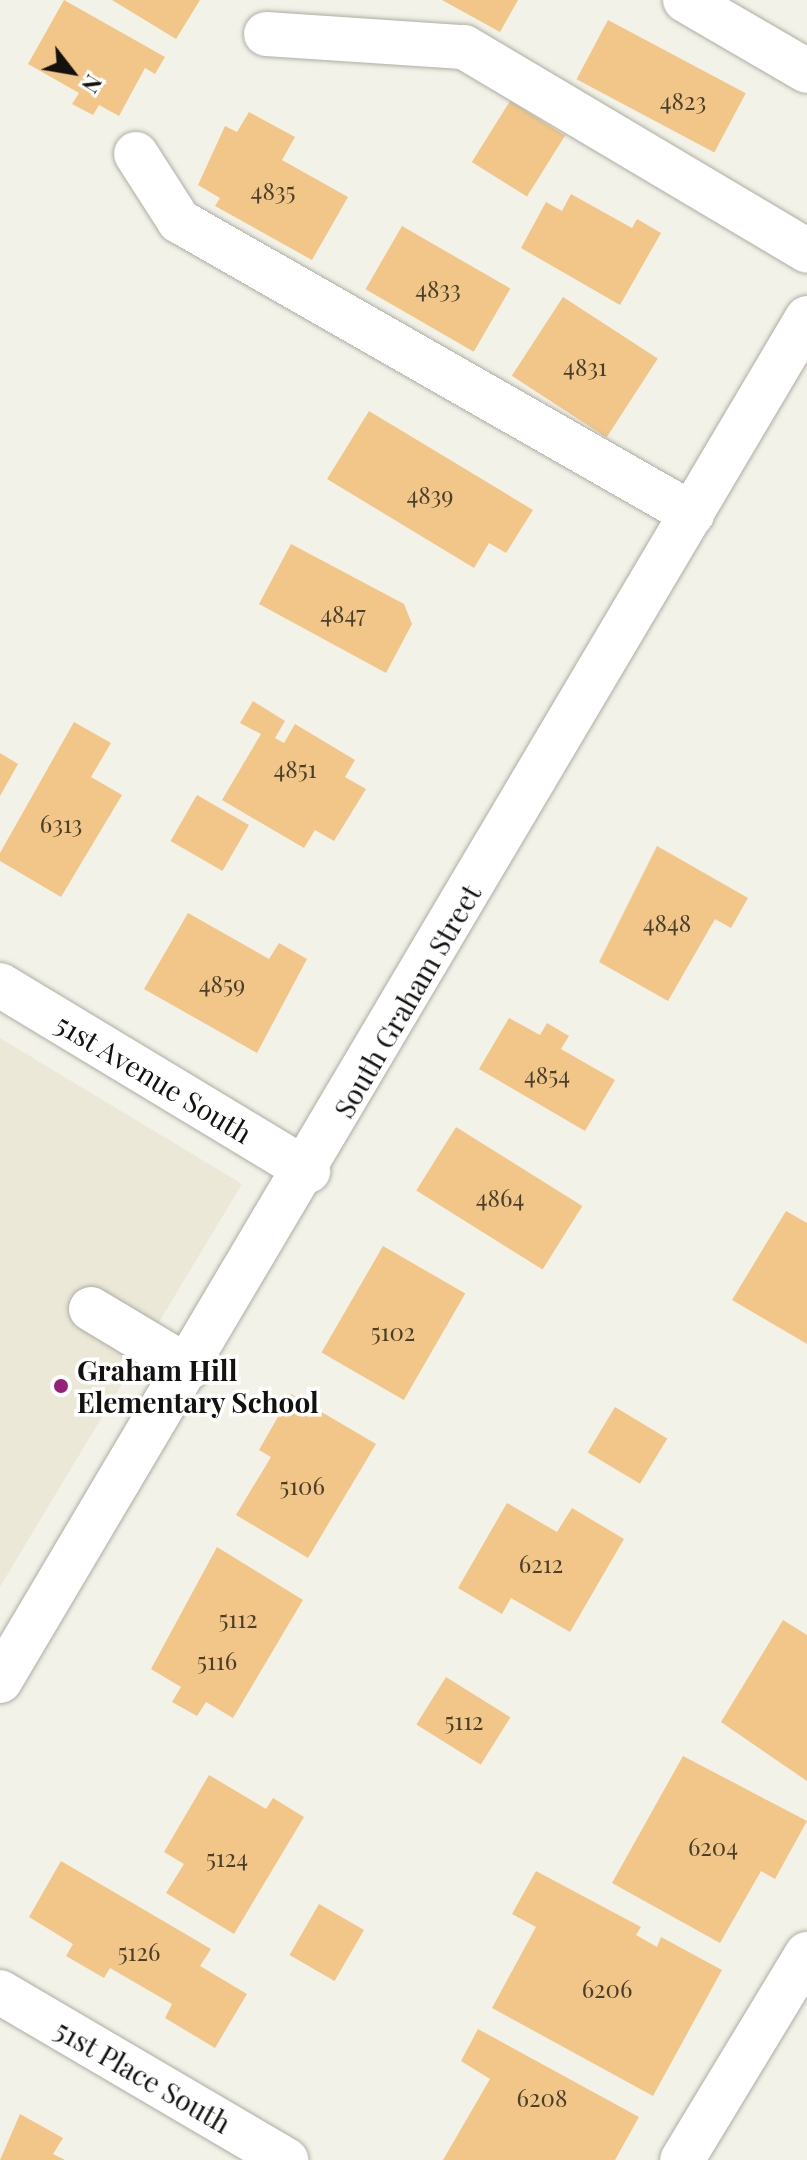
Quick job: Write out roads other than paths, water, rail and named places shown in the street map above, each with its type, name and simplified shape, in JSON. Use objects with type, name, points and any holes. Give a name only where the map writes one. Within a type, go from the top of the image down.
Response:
[{"type":"street","points":[[685,0],[807,71]]},
{"type":"street","points":[[266,34],[464,47],[807,251]]},
{"type":"street","points":[[136,154],[179,221],[692,514]]},
{"type":"street","name":"South Graham Street","points":[[0,1681],[308,1171],[807,318]]},
{"type":"street","name":"51st Avenue South","points":[[0,985],[308,1171]]},
{"type":"street","points":[[91,1309],[189,1368]]},
{"type":"street","points":[[682,2160],[807,1954]]},
{"type":"street","name":"51st Place South","points":[[0,1992],[277,2158]]},
{"type":"place","name":"Graham Hill Elementary School","points":[[61,1386]]}]
